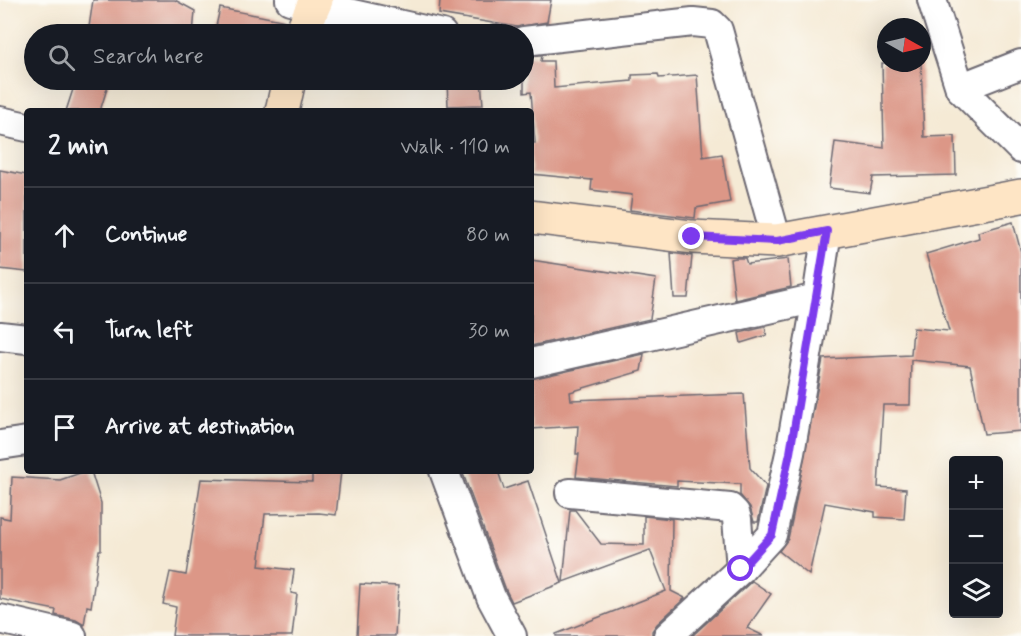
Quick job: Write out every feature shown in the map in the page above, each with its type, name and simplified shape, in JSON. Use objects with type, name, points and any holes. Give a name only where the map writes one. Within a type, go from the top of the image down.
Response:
[{"type":"main road","points":[[283,108],[287,90]]},
{"type":"main road","points":[[534,218],[692,237],[777,241],[1021,196]]},
{"type":"street","points":[[932,0],[960,88],[1021,149]]},
{"type":"street","points":[[305,10],[385,24]]},
{"type":"street","points":[[534,39],[693,22],[712,24],[718,30],[777,241]]},
{"type":"street","points":[[960,88],[1021,64]]},
{"type":"street","points":[[0,121],[24,126]]},
{"type":"street","points":[[668,636],[741,569],[772,535],[790,453],[827,231]]},
{"type":"street","points":[[534,362],[817,298]]},
{"type":"street","points":[[0,336],[24,339]]},
{"type":"street","points":[[0,445],[24,441]]},
{"type":"street","points":[[445,474],[491,597],[512,636]]},
{"type":"street","points":[[570,493],[730,508],[737,519],[741,569]]},
{"type":"street","points":[[0,619],[72,636]]},
{"type":"building","points":[[93,0],[175,0],[195,11],[194,24],[89,24]]},
{"type":"building","points":[[440,0],[551,0],[547,22],[534,24],[499,24],[439,14]]},
{"type":"building","points":[[220,8],[286,21],[285,24],[217,24]]},
{"type":"building","points":[[534,56],[542,56],[541,61],[553,61],[554,88],[632,81],[632,75],[658,74],[659,78],[697,75],[703,157],[722,154],[730,202],[696,208],[695,218],[630,210],[632,195],[591,190],[592,180],[534,174],[534,108],[531,92],[524,93],[524,90],[534,90]]},
{"type":"building","points":[[882,72],[921,72],[924,137],[955,136],[956,175],[873,177],[870,193],[829,188],[835,142],[884,148]]},
{"type":"building","points":[[73,90],[107,90],[101,108],[67,108]]},
{"type":"building","points":[[447,90],[482,90],[483,105],[448,106]]},
{"type":"building","points":[[0,170],[24,174],[24,272],[0,269]]},
{"type":"building","points":[[1013,222],[1021,252],[1021,431],[984,434],[970,366],[911,360],[910,405],[883,405],[878,487],[906,489],[904,519],[875,517],[875,512],[825,503],[809,575],[779,551],[788,539],[823,359],[911,355],[913,328],[949,331],[926,254],[979,238],[978,232]]},
{"type":"building","points":[[671,253],[692,256],[688,298],[674,298]]},
{"type":"building","points":[[745,258],[747,264],[788,259],[791,287],[735,300],[730,259]]},
{"type":"building","points":[[534,260],[656,279],[650,319],[534,345]]},
{"type":"building","points":[[765,327],[767,335],[741,343],[739,333]]},
{"type":"building","points":[[644,354],[641,371],[570,392],[571,400],[744,394],[750,468],[766,486],[758,522],[754,522],[750,507],[740,495],[740,484],[677,481],[677,486],[576,477],[579,454],[576,454],[578,426],[534,429],[534,378]]},
{"type":"building","points":[[77,474],[92,474],[101,503],[101,550],[99,550],[91,607],[87,606],[84,625],[76,620],[55,615],[56,610],[0,599],[0,517],[10,519],[12,477],[60,480]]},
{"type":"building","points":[[312,474],[341,474],[336,515],[265,514],[259,566],[294,570],[291,593],[297,594],[292,636],[172,636],[176,607],[163,604],[170,572],[186,575],[201,479],[312,482]]},
{"type":"building","points":[[463,474],[499,474],[504,489],[528,481],[562,583],[512,602]]},
{"type":"building","points":[[570,510],[575,510],[601,544],[644,545],[644,516],[672,519],[671,591],[685,598],[657,624],[652,631],[652,636],[556,636],[556,634],[666,591],[650,550],[563,582]]},
{"type":"building","points":[[752,581],[771,594],[747,628],[764,636],[692,636]]},
{"type":"building","points":[[360,584],[398,586],[395,636],[357,636]]},
{"type":"route","points":[[692,237],[777,241],[827,231],[790,453],[772,535],[741,569]]}]
